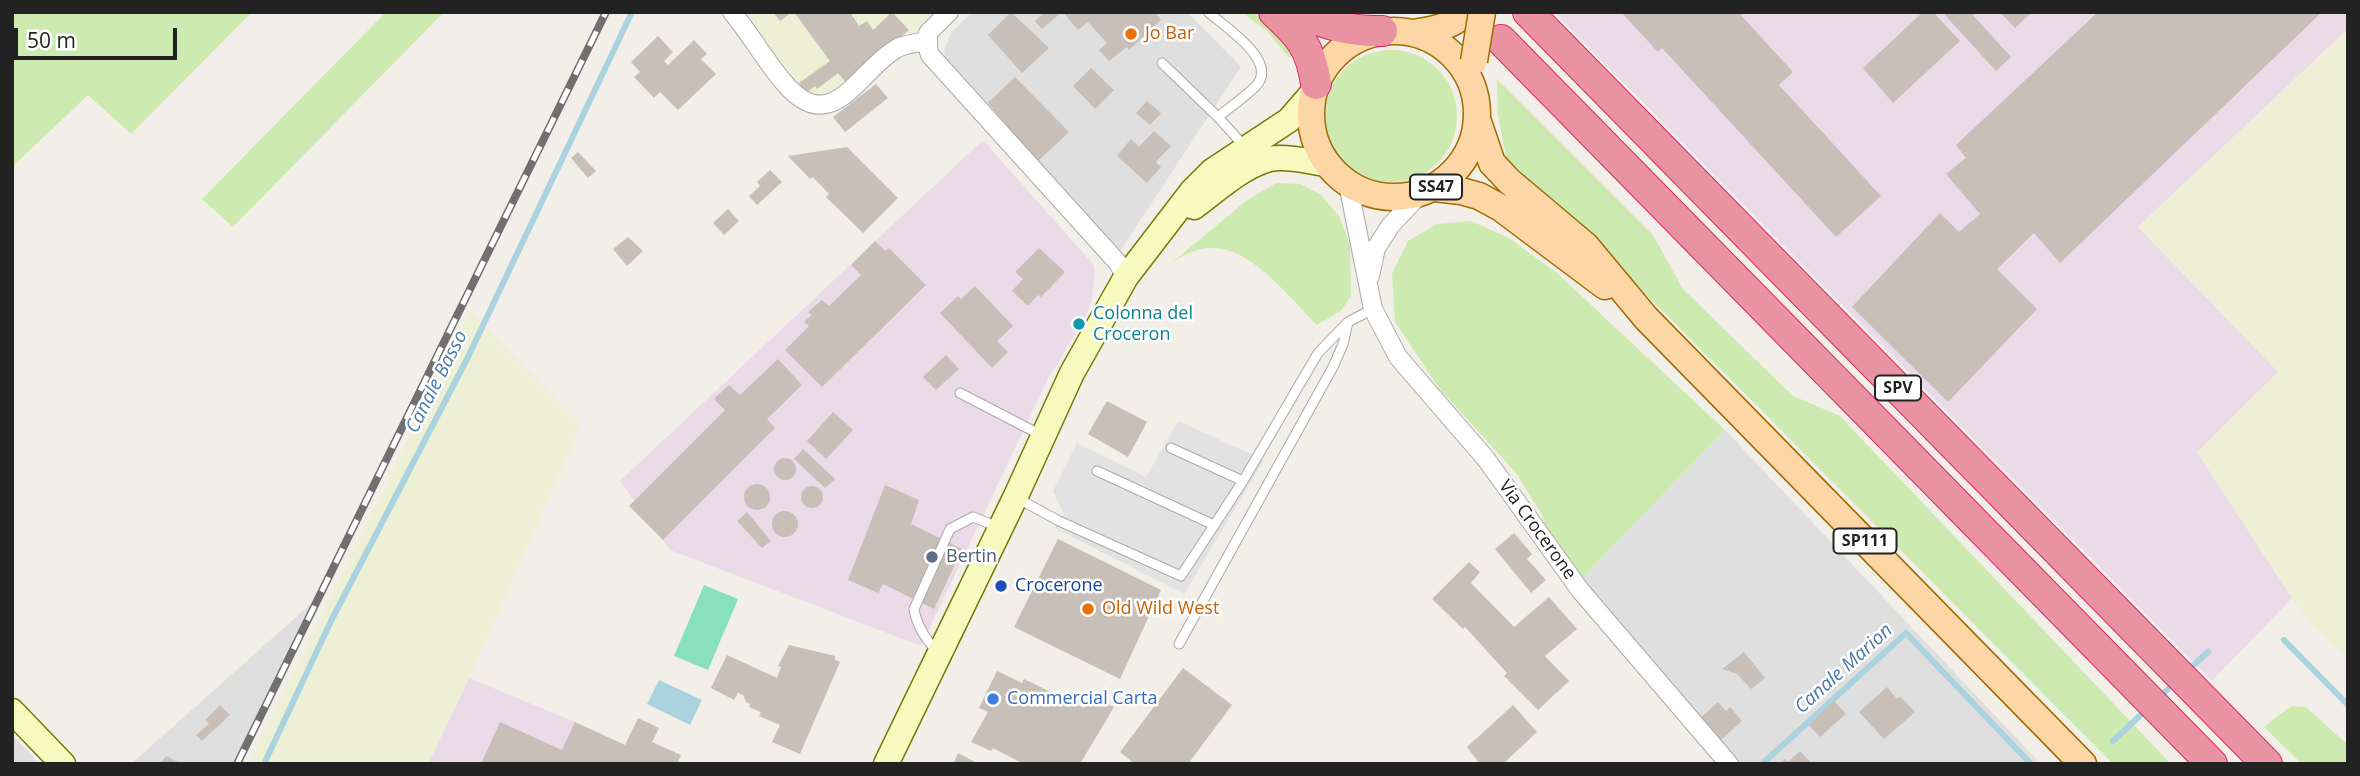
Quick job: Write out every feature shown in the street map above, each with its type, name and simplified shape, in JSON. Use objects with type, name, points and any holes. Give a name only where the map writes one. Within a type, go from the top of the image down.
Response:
[{"type":"highway","name":"SS47","points":[[1274,12],[1305,44],[1312,62],[1315,88]]},
{"type":"highway","name":"SS47","points":[[1299,12],[1326,24],[1352,31],[1382,31]]},
{"type":"highway","name":"SPV","points":[[1528,12],[2267,764]]},
{"type":"highway","name":"SPV","points":[[1501,40],[2212,764]]},
{"type":"main road","name":"SS47","points":[[1466,12],[1459,20],[1440,29],[1413,33],[1382,31],[1361,37],[1342,49],[1327,65],[1315,88],[1311,110],[1312,129],[1317,147],[1327,164],[1348,184],[1382,197],[1401,198],[1427,192],[1456,172],[1471,149],[1478,122],[1473,71],[1482,12]]},
{"type":"main road","name":"SS47","points":[[1413,33],[1438,43],[1473,71]]},
{"type":"main road","points":[[886,764],[1015,498],[1072,373],[1126,277],[1192,191],[1212,171],[1289,120],[1315,88]]},
{"type":"main road","name":"SP111","points":[[1478,122],[1492,163],[1509,181],[1586,246],[1646,318],[2084,764]]},
{"type":"main road","points":[[1162,231],[1232,179],[1265,159],[1280,157],[1327,164]]},
{"type":"main road","name":"SP111","points":[[1427,192],[1461,191],[1501,208],[1646,318]]},
{"type":"main road","points":[[12,710],[62,764]]},
{"type":"street","points":[[732,12],[786,86],[800,99],[815,106],[831,104],[896,48],[927,41]]},
{"type":"street","points":[[949,12],[928,33],[930,55],[1118,263],[1126,277]]},
{"type":"street","name":"Via Crocerone","points":[[1348,184],[1373,309],[1398,357],[1486,459],[1580,590],[1729,764]]},
{"type":"street","name":"Via Crocerone","points":[[1369,283],[1376,248],[1391,225],[1427,192]]},
{"type":"lane","points":[[1208,12],[1248,46],[1261,63],[1262,73],[1258,84],[1218,117]]},
{"type":"lane","points":[[1162,63],[1246,148]]},
{"type":"lane","points":[[1015,498],[1059,521],[1181,576],[1243,481],[1318,353],[1348,322],[1373,309]]},
{"type":"lane","points":[[1179,644],[1333,367],[1343,344],[1348,322]]},
{"type":"lane","points":[[960,393],[1042,436]]},
{"type":"lane","points":[[1171,448],[1243,481]]},
{"type":"lane","points":[[1097,471],[1214,525]]},
{"type":"lane","points":[[939,653],[923,635],[914,609],[950,529],[973,517],[1000,528]]},
{"type":"shaded area","points":[[972,12],[1187,12],[1241,67],[1120,251],[1114,254],[988,103],[944,61],[945,47],[952,32]]},
{"type":"shaded area","points":[[1554,12],[2348,12],[2348,29],[2138,227],[2279,372],[2197,452],[2292,598],[2212,681]]},
{"type":"shaded area","points":[[983,140],[1093,264],[1095,272],[1092,298],[1086,316],[1047,381],[921,646],[670,550],[620,481]]},
{"type":"shaded area","points":[[1178,421],[1264,460],[1184,594],[1055,528],[1064,514],[1053,491],[1077,443],[1146,477]]},
{"type":"shaded area","points":[[1725,430],[2041,764],[1732,764],[1578,582]]},
{"type":"shaded area","points":[[314,601],[235,764],[131,764]]},
{"type":"shaded area","points":[[469,678],[575,722],[666,764],[428,764]]},
{"type":"shaded area","points":[[12,734],[39,764],[12,764]]},
{"type":"green space","points":[[12,12],[252,12],[131,134],[88,95],[12,167]]},
{"type":"green space","points":[[386,12],[444,12],[233,227],[202,199]]},
{"type":"green space","points":[[730,12],[939,12],[908,41],[847,84],[845,82],[805,99]]},
{"type":"green space","points":[[1241,12],[1253,12],[1286,42],[1293,56],[1288,57],[1267,31]]},
{"type":"green space","points":[[2348,29],[2348,660],[2308,622],[2197,452],[2278,372],[2138,227]]},
{"type":"green space","points":[[1391,50],[1416,55],[1438,69],[1452,91],[1457,116],[1452,141],[1438,163],[1416,177],[1391,182],[1366,177],[1344,163],[1330,141],[1325,116],[1330,91],[1344,69],[1366,55]]},
{"type":"green space","points":[[1497,79],[1653,235],[1683,289],[1793,396],[1840,416],[2171,764],[2113,764],[1603,251],[1506,157],[1498,115]]},
{"type":"green space","points":[[1276,183],[1300,184],[1321,195],[1339,216],[1350,245],[1351,296],[1341,311],[1317,325],[1269,276],[1240,255],[1225,249],[1204,248],[1170,264],[1246,201]]},
{"type":"green space","points":[[1471,221],[1509,238],[1557,273],[1725,430],[1578,582],[1552,546],[1542,515],[1516,473],[1439,388],[1395,322],[1392,273],[1408,241],[1437,224]]},
{"type":"green space","points":[[470,311],[581,425],[475,666],[428,764],[249,764]]},
{"type":"green space","points":[[704,585],[738,599],[708,670],[674,656]]},
{"type":"green space","points":[[2291,706],[2306,707],[2348,745],[2348,764],[2302,764],[2264,727]]},
{"type":"water","points":[[659,680],[702,700],[690,725],[647,704]]},
{"type":"building","points":[[773,12],[792,12],[780,21]]},
{"type":"building","points":[[794,12],[850,12],[859,26],[867,21],[873,30],[892,12],[909,30],[847,84],[838,73],[817,89],[815,86],[806,93],[799,83],[830,61]]},
{"type":"building","points":[[1011,12],[1049,48],[1022,73],[988,35]]},
{"type":"building","points":[[1045,12],[1062,12],[1042,29],[1035,21]]},
{"type":"building","points":[[1063,12],[1154,12],[1161,20],[1129,50],[1127,47],[1109,61],[1099,50],[1107,43],[1088,22],[1078,30]]},
{"type":"building","points":[[1621,12],[1738,12],[1793,72],[1779,85],[1881,196],[1836,237],[1662,48],[1658,52]]},
{"type":"building","points":[[1923,12],[1933,12],[1960,41],[1893,103],[1863,68]]},
{"type":"building","points":[[1948,12],[1970,12],[2011,57],[1996,71],[1945,15]]},
{"type":"building","points":[[2000,12],[2032,12],[2015,28]]},
{"type":"building","points":[[2098,12],[2322,12],[2060,263],[2034,233],[1997,269],[2037,309],[1948,402],[1852,307],[1940,213],[1959,232],[1980,214],[1946,174],[1966,158],[1956,145]]},
{"type":"building","points":[[658,36],[673,52],[664,61],[668,65],[694,40],[707,54],[701,59],[716,74],[678,110],[660,92],[654,98],[634,77],[640,72],[631,62]]},
{"type":"building","points":[[1091,68],[1114,90],[1095,109],[1073,86]]},
{"type":"building","points":[[1015,77],[1069,132],[1037,162],[988,103]]},
{"type":"building","points":[[876,84],[888,98],[845,132],[833,117]]},
{"type":"building","points":[[1147,101],[1161,113],[1150,125],[1136,113]]},
{"type":"building","points":[[1154,131],[1171,146],[1156,162],[1161,167],[1147,183],[1117,156],[1131,139],[1139,147]]},
{"type":"building","points":[[847,147],[898,198],[863,233],[826,197],[829,194],[813,177],[810,179],[788,156]]},
{"type":"building","points":[[578,152],[596,171],[588,178],[571,158]]},
{"type":"building","points":[[770,170],[782,182],[757,205],[749,196],[760,186],[757,182]]},
{"type":"building","points":[[728,209],[739,221],[724,235],[713,223]]},
{"type":"building","points":[[628,237],[643,251],[627,266],[613,249]]},
{"type":"building","points":[[875,241],[885,251],[889,248],[926,285],[822,387],[785,350],[809,326],[804,322],[812,315],[808,312],[822,300],[829,306],[861,275],[851,265]]},
{"type":"building","points":[[1039,248],[1065,272],[1041,297],[1038,295],[1028,306],[1012,291],[1023,279],[1015,272]]},
{"type":"building","points":[[975,286],[1013,326],[997,341],[1008,352],[992,368],[940,313],[958,296],[961,299]]},
{"type":"building","points":[[946,355],[959,369],[936,390],[923,377]]},
{"type":"building","points":[[778,359],[802,385],[767,419],[775,428],[663,540],[629,506],[725,410],[714,399],[729,385],[740,395]]},
{"type":"building","points":[[1107,401],[1147,422],[1128,457],[1088,434]]},
{"type":"building","points":[[833,412],[853,430],[826,459],[807,441]]},
{"type":"building","points":[[803,449],[835,479],[825,488],[794,459]]},
{"type":"building","points":[[785,458],[793,461],[796,469],[793,477],[785,480],[777,477],[774,469],[777,461]]},
{"type":"building","points":[[757,484],[766,488],[770,497],[766,506],[757,510],[748,506],[744,497],[748,488]]},
{"type":"building","points":[[885,485],[919,500],[911,524],[962,549],[934,609],[883,584],[878,593],[848,580]]},
{"type":"building","points":[[812,486],[820,489],[823,497],[820,505],[812,508],[804,505],[801,497],[804,489]]},
{"type":"building","points":[[785,511],[794,515],[798,524],[794,533],[785,537],[776,533],[772,524],[776,515]]},
{"type":"building","points":[[747,512],[771,541],[762,548],[737,521]]},
{"type":"building","points":[[1514,533],[1532,554],[1527,559],[1546,580],[1531,593],[1495,549]]},
{"type":"building","name":"Old Wild West","points":[[1058,539],[1161,590],[1120,679],[1014,627]]},
{"type":"building","points":[[1469,562],[1480,572],[1471,583],[1514,627],[1549,597],[1577,629],[1545,656],[1569,681],[1538,710],[1504,676],[1507,673],[1465,627],[1463,629],[1432,599]]},
{"type":"building","points":[[789,645],[835,656],[835,660],[840,662],[800,754],[772,742],[780,725],[759,716],[761,712],[749,707],[750,704],[743,695],[738,693],[734,700],[711,688],[727,655],[777,678],[781,667],[778,666]]},
{"type":"building","points":[[1744,652],[1765,678],[1751,689],[1737,674],[1722,669]]},
{"type":"building","points":[[1183,668],[1232,705],[1188,764],[1135,764],[1120,752]]},
{"type":"building","points":[[997,671],[1022,683],[1024,679],[1084,708],[1091,696],[1114,707],[1080,764],[1024,764],[993,748],[991,751],[971,742],[988,712],[979,708]]},
{"type":"building","points":[[1887,687],[1897,699],[1900,696],[1915,712],[1884,739],[1859,712]]},
{"type":"building","points":[[1834,701],[1846,714],[1820,737],[1809,725]]},
{"type":"building","points":[[1718,702],[1726,711],[1730,707],[1742,721],[1715,745],[1695,723]]},
{"type":"building","points":[[220,705],[230,715],[202,741],[196,735],[209,724],[205,720]]},
{"type":"building","points":[[1513,705],[1537,732],[1503,764],[1480,764],[1467,747]]},
{"type":"building","points":[[638,718],[659,728],[652,742],[681,755],[677,764],[481,764],[500,722],[562,750],[575,722],[625,745]]},
{"type":"building","points":[[1800,751],[1812,764],[1780,764],[1785,759],[1788,762]]},
{"type":"building","points":[[958,753],[979,764],[953,764]]},
{"type":"building","points":[[166,756],[182,764],[160,764]]},
{"type":"waterway","name":"Canale Basso","points":[[264,764],[332,619],[467,359],[632,12]]},
{"type":"waterway","name":"Canale Marion","points":[[1762,764],[1906,633],[2031,764]]},
{"type":"waterway","points":[[2284,640],[2348,705]]},
{"type":"waterway","name":"Canale Marion","points":[[2186,672],[2208,652]]},
{"type":"waterway","name":"Canale Marion","points":[[2158,699],[2175,682]]},
{"type":"waterway","name":"Canale Marion","points":[[2113,741],[2147,709]]},
{"type":"railway","points":[[237,764],[606,12]]},
{"type":"place","name":"Jo Bar","points":[[1131,34]]},
{"type":"place","name":"Colonna del Croceron","points":[[1079,324]]},
{"type":"place","name":"Bertin","points":[[932,557]]},
{"type":"place","name":"Crocerone","points":[[1001,586]]},
{"type":"place","name":"Old Wild West","points":[[1088,609]]},
{"type":"place","name":"Commercial Carta","points":[[993,699]]}]
